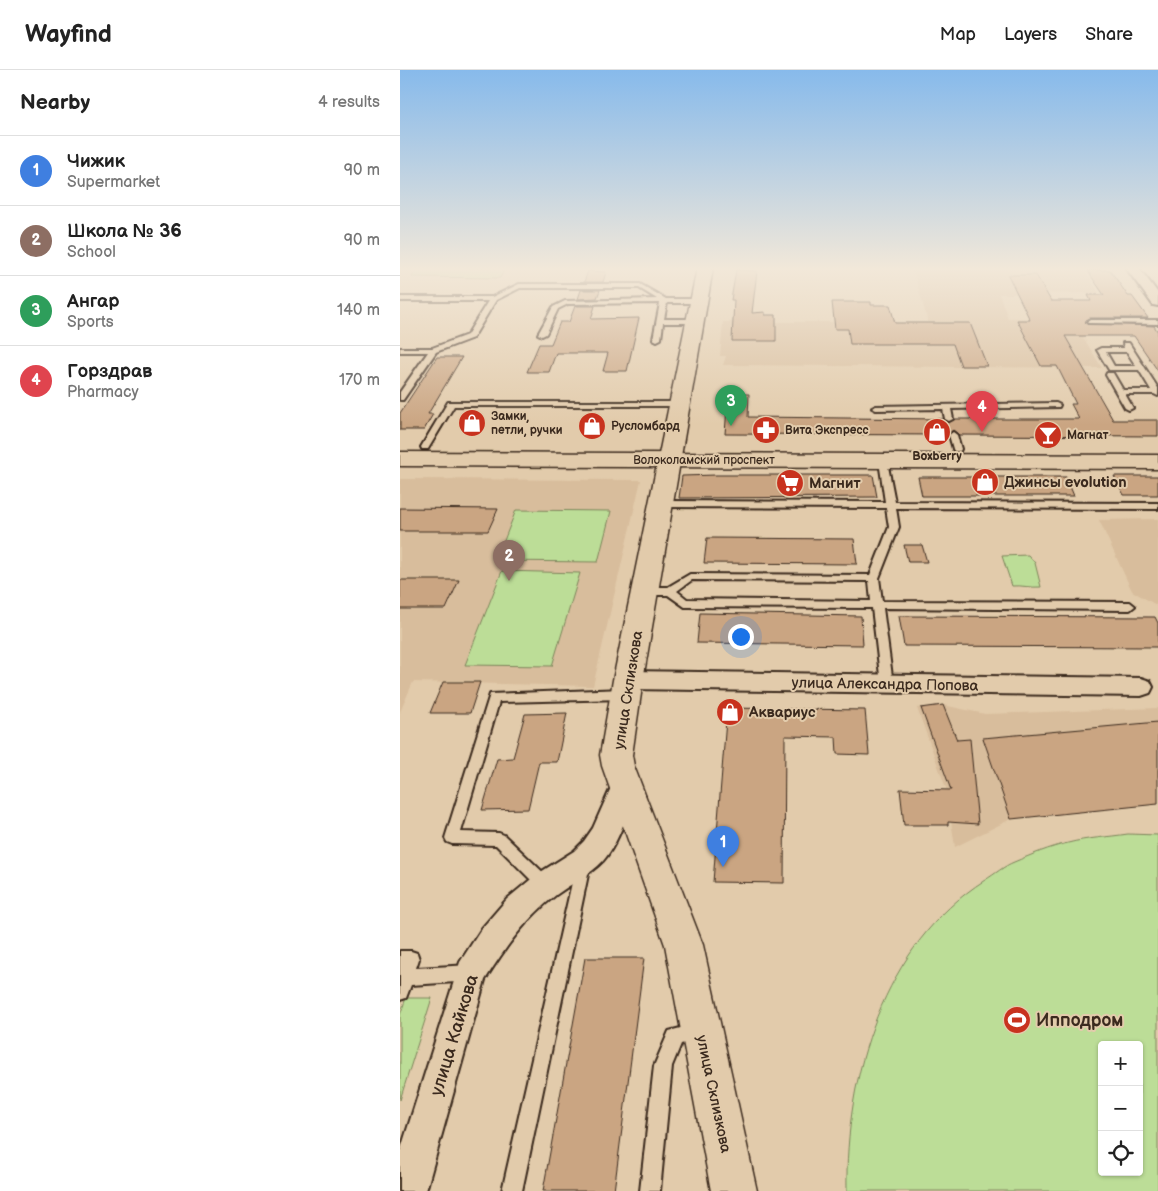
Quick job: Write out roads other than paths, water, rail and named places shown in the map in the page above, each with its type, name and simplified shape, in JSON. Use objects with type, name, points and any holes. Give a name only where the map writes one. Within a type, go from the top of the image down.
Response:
[{"type":"main road","name":"улица Склизкова","points":[[696,321],[661,504],[657,591],[627,687],[616,748],[618,766],[684,945],[734,1191]]},
{"type":"main road","name":"Волоколамский проспект","points":[[400,459],[671,454],[955,442],[1158,450]]},
{"type":"main road","name":"Волоколамский проспект","points":[[400,447],[883,461],[1158,462]]},
{"type":"street","name":"улица Александра Попова","points":[[627,687],[887,684],[1141,687]]},
{"type":"street","name":"улица Кайкова","points":[[407,1191],[471,973],[505,924],[546,885],[584,860],[594,850],[602,839],[625,784]]},
{"type":"lane","points":[[400,350],[433,350],[470,336],[480,320]]},
{"type":"lane","points":[[542,334],[549,320]]},
{"type":"lane","points":[[657,339],[660,322],[696,321]]},
{"type":"lane","points":[[1090,322],[1158,322]]},
{"type":"lane","points":[[1141,368],[1112,368],[1101,350],[1128,348],[1141,368],[1157,393]]},
{"type":"lane","points":[[400,398],[433,350]]},
{"type":"lane","points":[[1110,375],[1130,408]]},
{"type":"lane","points":[[1120,392],[1157,393]]},
{"type":"lane","points":[[425,447],[451,404],[680,404]]},
{"type":"lane","points":[[876,408],[1056,405]]},
{"type":"lane","points":[[946,407],[949,419]]},
{"type":"lane","points":[[883,461],[894,527],[874,578],[887,684]]},
{"type":"lane","points":[[661,504],[1158,506]]},
{"type":"lane","points":[[657,591],[690,577],[874,578]]},
{"type":"lane","points":[[657,591],[685,603],[1130,606]]},
{"type":"lane","points":[[546,885],[499,839],[452,838],[494,697],[627,687]]},
{"type":"lane","points":[[512,1191],[584,860]]},
{"type":"lane","points":[[400,959],[411,959],[403,984],[471,973]]},
{"type":"lane","points":[[650,1191],[663,1066],[675,1038],[701,1030]]},
{"type":"place","name":"Замки, петли, ручки","points":[[472,423]]},
{"type":"place","name":"Русломбард","points":[[592,426]]},
{"type":"place","name":"Ангар","points":[[731,426]]},
{"type":"place","name":"Вита Экспресс","points":[[766,430]]},
{"type":"place","name":"Boxberry","points":[[937,432]]},
{"type":"place","name":"Горздрав","points":[[982,432]]},
{"type":"place","name":"Магнат","points":[[1048,435]]},
{"type":"place","name":"Джинсы evolution","points":[[985,482]]},
{"type":"place","name":"Магнит","points":[[790,483]]},
{"type":"place","name":"Школа № 36","points":[[509,581]]},
{"type":"place","name":"Аквариус","points":[[730,712]]},
{"type":"place","name":"Чижик","points":[[723,867]]},
{"type":"place","name":"Ипподром","points":[[1017,1020]]}]
